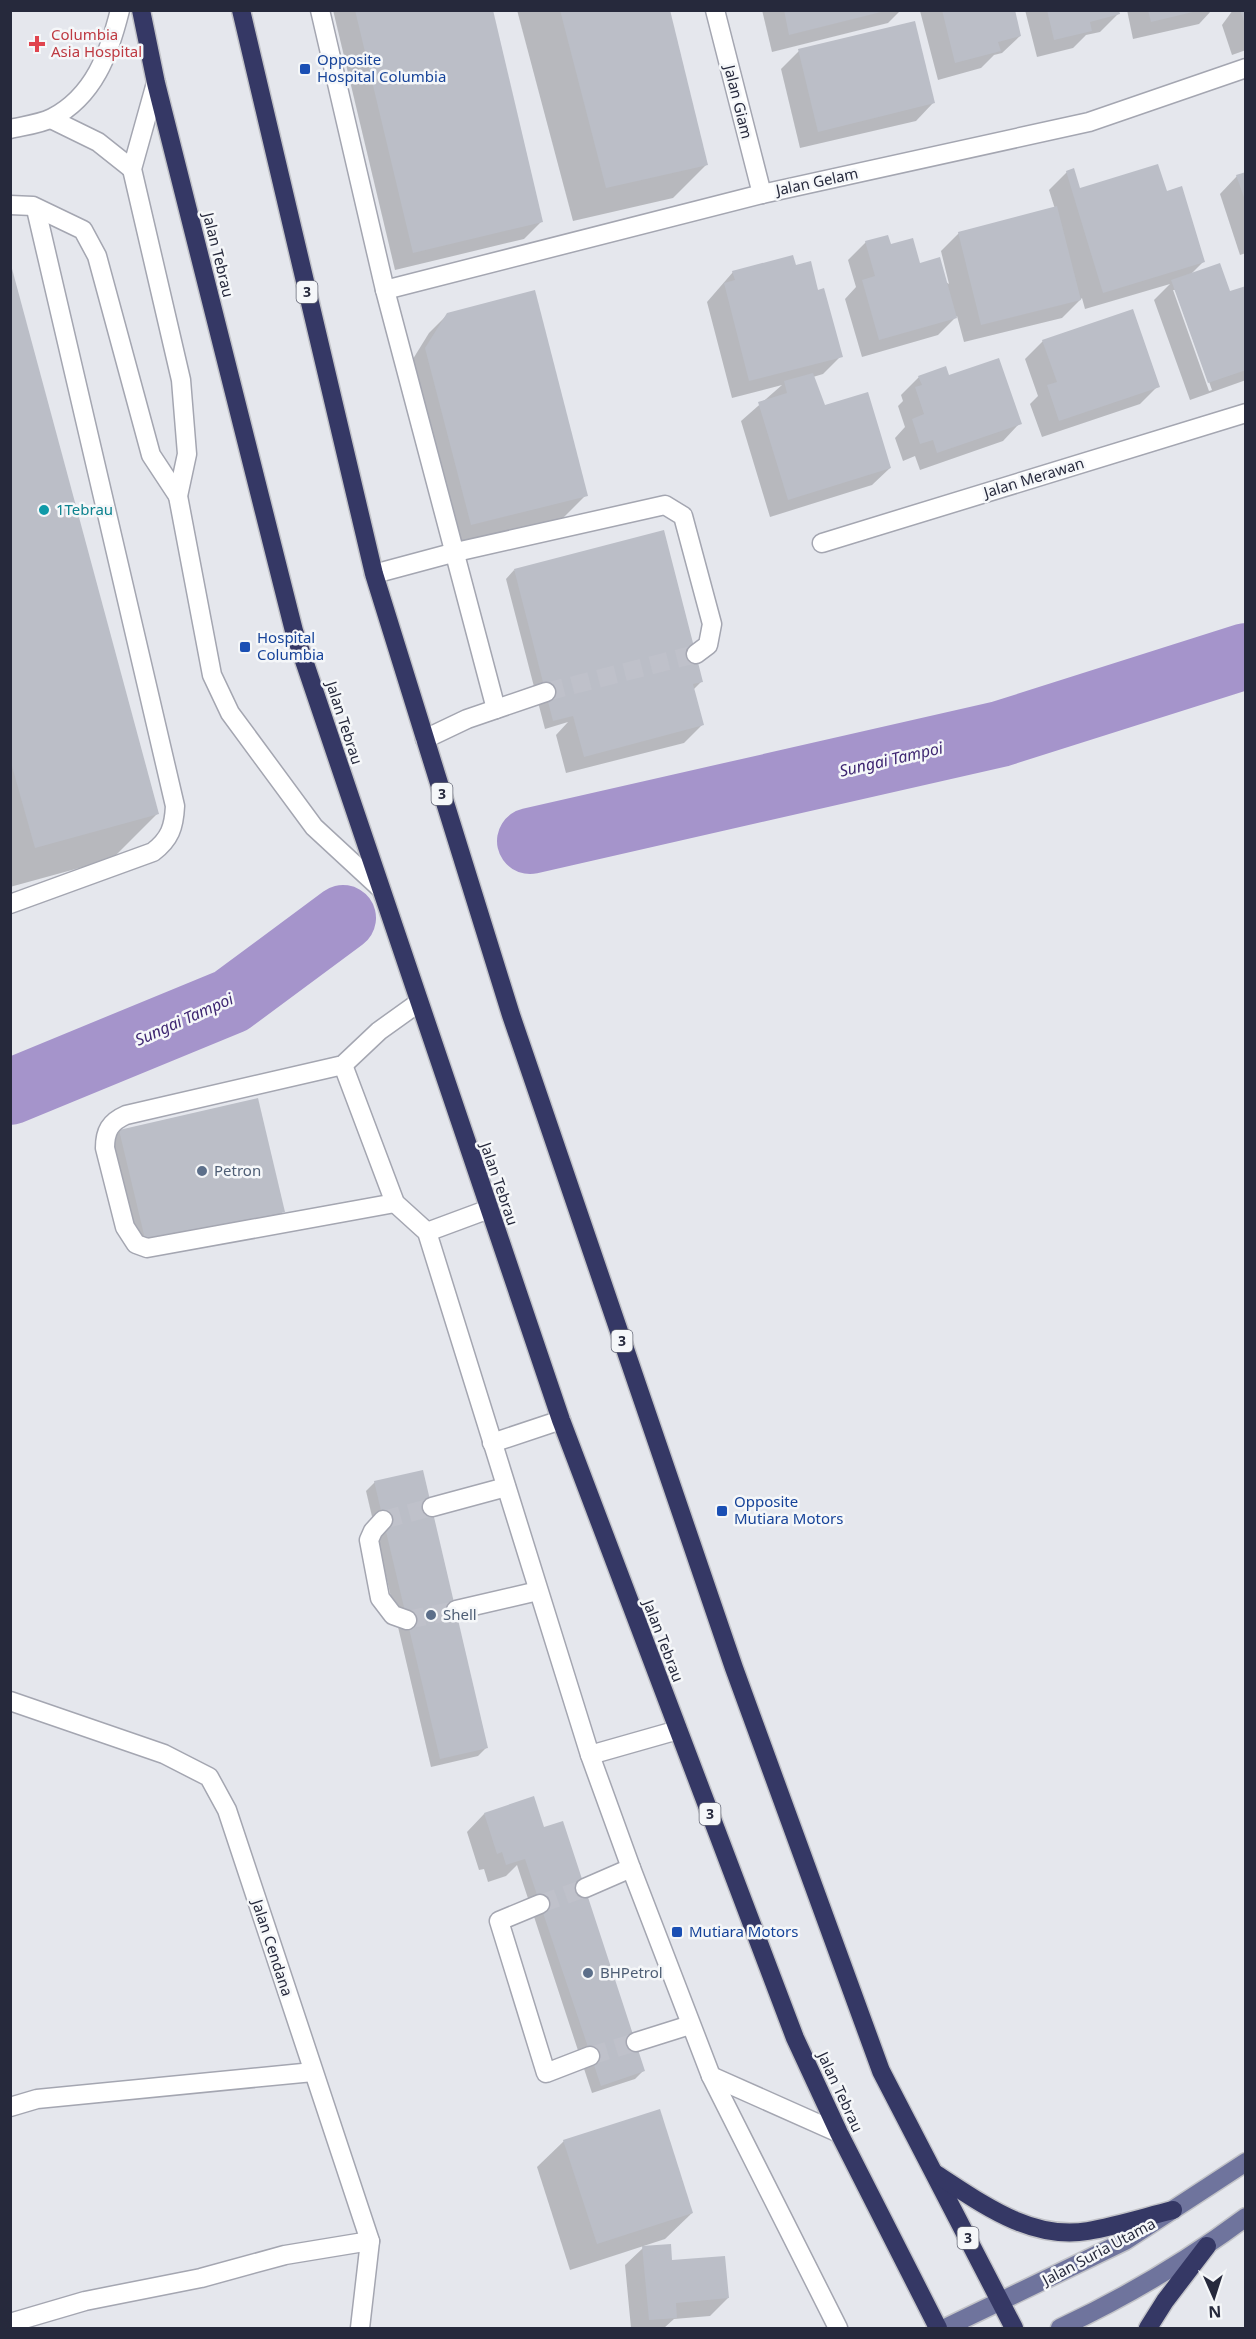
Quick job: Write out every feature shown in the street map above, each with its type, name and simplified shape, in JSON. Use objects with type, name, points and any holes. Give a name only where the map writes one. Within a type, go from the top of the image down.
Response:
[{"type":"highway","name":"Jalan Tebrau","points":[[141,10],[156,83],[294,631],[561,1420],[795,2038],[839,2133],[938,2328]]},
{"type":"highway","name":"3","points":[[241,10],[374,574],[511,1015],[734,1668],[881,2071],[1014,2328]]},
{"type":"highway","points":[[934,2174],[984,2205],[1025,2226],[1056,2231],[1086,2232],[1173,2210]]},
{"type":"highway","points":[[1148,2328],[1165,2301],[1207,2246]]},
{"type":"main road","name":"Jalan Suria Utama","points":[[945,2328],[1001,2303],[1125,2241],[1245,2162]]},
{"type":"main road","points":[[1060,2328],[1154,2279],[1207,2246],[1245,2217]]},
{"type":"street","points":[[10,129],[51,119],[85,92],[101,68],[112,44],[120,10]]},
{"type":"street","points":[[320,10],[385,290],[496,709]]},
{"type":"street","name":"Jalan Giam","points":[[715,10],[762,194]]},
{"type":"street","name":"Jalan Gelam","points":[[385,290],[762,194],[1089,122],[1245,68]]},
{"type":"street","points":[[156,83],[132,169],[181,380],[187,454],[178,496]]},
{"type":"street","points":[[51,119],[98,142],[132,169]]},
{"type":"street","points":[[10,205],[33,206],[83,230],[97,256],[151,455],[178,496],[212,675],[230,713],[315,827],[380,888]]},
{"type":"street","points":[[10,904],[153,852],[166,842],[174,825],[175,806],[36,209]]},
{"type":"street","name":"Jalan Merawan","points":[[822,543],[1245,413]]},
{"type":"street","points":[[374,574],[456,552],[665,505],[682,516],[711,624],[708,645],[696,654]]},
{"type":"street","points":[[425,739],[496,709],[546,692]]},
{"type":"street","points":[[395,1203],[156,1248],[136,1244],[124,1227],[105,1148],[108,1128],[116,1120],[343,1065],[379,1031],[418,1003]]},
{"type":"street","points":[[343,1065],[395,1203],[427,1232],[590,1755],[690,2025],[711,2076],[838,2328]]},
{"type":"street","points":[[427,1232],[489,1209]]},
{"type":"street","points":[[492,1443],[561,1420]]},
{"type":"street","points":[[432,1507],[506,1487]]},
{"type":"street","points":[[383,1520],[373,1531],[369,1540],[380,1598],[393,1615],[407,1620]]},
{"type":"street","points":[[456,1610],[538,1591]]},
{"type":"street","name":"Jalan Cendana","points":[[10,1701],[164,1754],[209,1777],[227,1810],[370,2241],[360,2328]]},
{"type":"street","points":[[590,1755],[678,1730]]},
{"type":"street","points":[[585,1887],[631,1868]]},
{"type":"street","points":[[540,1904],[499,1921],[546,2073],[590,2056]]},
{"type":"street","points":[[636,2042],[690,2025]]},
{"type":"street","points":[[10,2107],[38,2099],[313,2072]]},
{"type":"street","points":[[711,2076],[839,2133]]},
{"type":"street","points":[[10,2323],[85,2301],[201,2278],[285,2255],[370,2241]]},
{"type":"building","points":[[355,10],[493,10],[543,222],[413,253]]},
{"type":"building","points":[[560,10],[670,10],[708,165],[606,188]]},
{"type":"building","points":[[784,10],[885,10],[885,11],[789,35]]},
{"type":"building","points":[[942,10],[1015,10],[1021,36],[998,42],[1001,51],[955,63]]},
{"type":"building","points":[[1047,10],[1119,10],[1120,14],[1090,22],[1092,31],[1054,40]]},
{"type":"building","points":[[1148,10],[1197,10],[1197,11],[1151,22]]},
{"type":"building","points":[[1240,10],[1246,10],[1246,24],[1245,24]]},
{"type":"building","points":[[915,21],[935,103],[818,132],[798,49]]},
{"type":"building","points":[[1158,164],[1167,191],[1182,186],[1205,262],[1103,293],[1066,171],[1074,168],[1080,188]]},
{"type":"building","points":[[1246,172],[1246,200],[1245,200],[1236,175]]},
{"type":"building","points":[[1057,206],[1081,300],[981,325],[958,232]]},
{"type":"building","points":[[888,235],[891,244],[913,238],[920,263],[940,257],[957,318],[879,340],[862,280],[875,276],[865,241]]},
{"type":"building","points":[[793,255],[796,265],[811,261],[818,290],[824,288],[843,357],[749,381],[724,283],[735,280],[732,271]]},
{"type":"building","points":[[1220,263],[1230,291],[1246,286],[1246,370],[1208,383],[1171,280]]},
{"type":"building","name":"1Tebrau","points":[[11,265],[159,814],[35,848],[10,759]]},
{"type":"building","points":[[535,290],[588,496],[471,525],[425,348],[447,313]]},
{"type":"building","points":[[1133,309],[1160,387],[1059,421],[1047,385],[1057,382],[1042,340]]},
{"type":"building","points":[[999,358],[1022,424],[937,453],[933,440],[920,444],[912,419],[924,414],[915,387],[922,385],[918,376],[946,366],[949,375]]},
{"type":"building","points":[[813,373],[825,405],[868,392],[891,468],[788,500],[758,402],[787,393],[784,381]]},
{"type":"building","points":[[664,530],[703,682],[693,684],[704,725],[584,757],[573,716],[553,721],[514,569]]},
{"type":"building","name":"Petron","points":[[258,1098],[285,1212],[146,1243],[119,1130]]},
{"type":"building","name":"Shell","points":[[423,1470],[488,1748],[440,1759],[374,1481]]},
{"type":"building","name":"BHPetrol","points":[[534,1796],[544,1827],[563,1821],[645,2071],[601,2086],[525,1859],[506,1865],[502,1852],[497,1854],[484,1813]]},
{"type":"building","points":[[660,2109],[693,2213],[597,2244],[563,2140]]},
{"type":"building","points":[[671,2244],[672,2260],[725,2256],[729,2298],[676,2303],[677,2318],[649,2320],[642,2246]]},
{"type":"waterway","name":"Sungai Tampoi","points":[[530,841],[1000,734],[1246,656]]},
{"type":"waterway","name":"Sungai Tampoi","points":[[10,1092],[231,1001],[343,918]]},
{"type":"tunnel","points":[[546,692],[696,654]]},
{"type":"tunnel","points":[[383,1520],[432,1507]]},
{"type":"tunnel","points":[[407,1620],[456,1610]]},
{"type":"tunnel","points":[[540,1904],[585,1888]]},
{"type":"tunnel","points":[[590,2056],[636,2042]]},
{"type":"place","name":"Columbia Asia Hospital","points":[[37,44]]},
{"type":"place","name":"Opposite Hospital Columbia","points":[[305,69]]},
{"type":"place","name":"1Tebrau","points":[[44,510]]},
{"type":"place","name":"Hospital Columbia","points":[[245,647]]},
{"type":"place","name":"Petron","points":[[202,1171]]},
{"type":"place","name":"Opposite Mutiara Motors","points":[[722,1511]]},
{"type":"place","name":"Shell","points":[[431,1615]]},
{"type":"place","name":"Mutiara Motors","points":[[677,1932]]},
{"type":"place","name":"BHPetrol","points":[[588,1973]]}]
